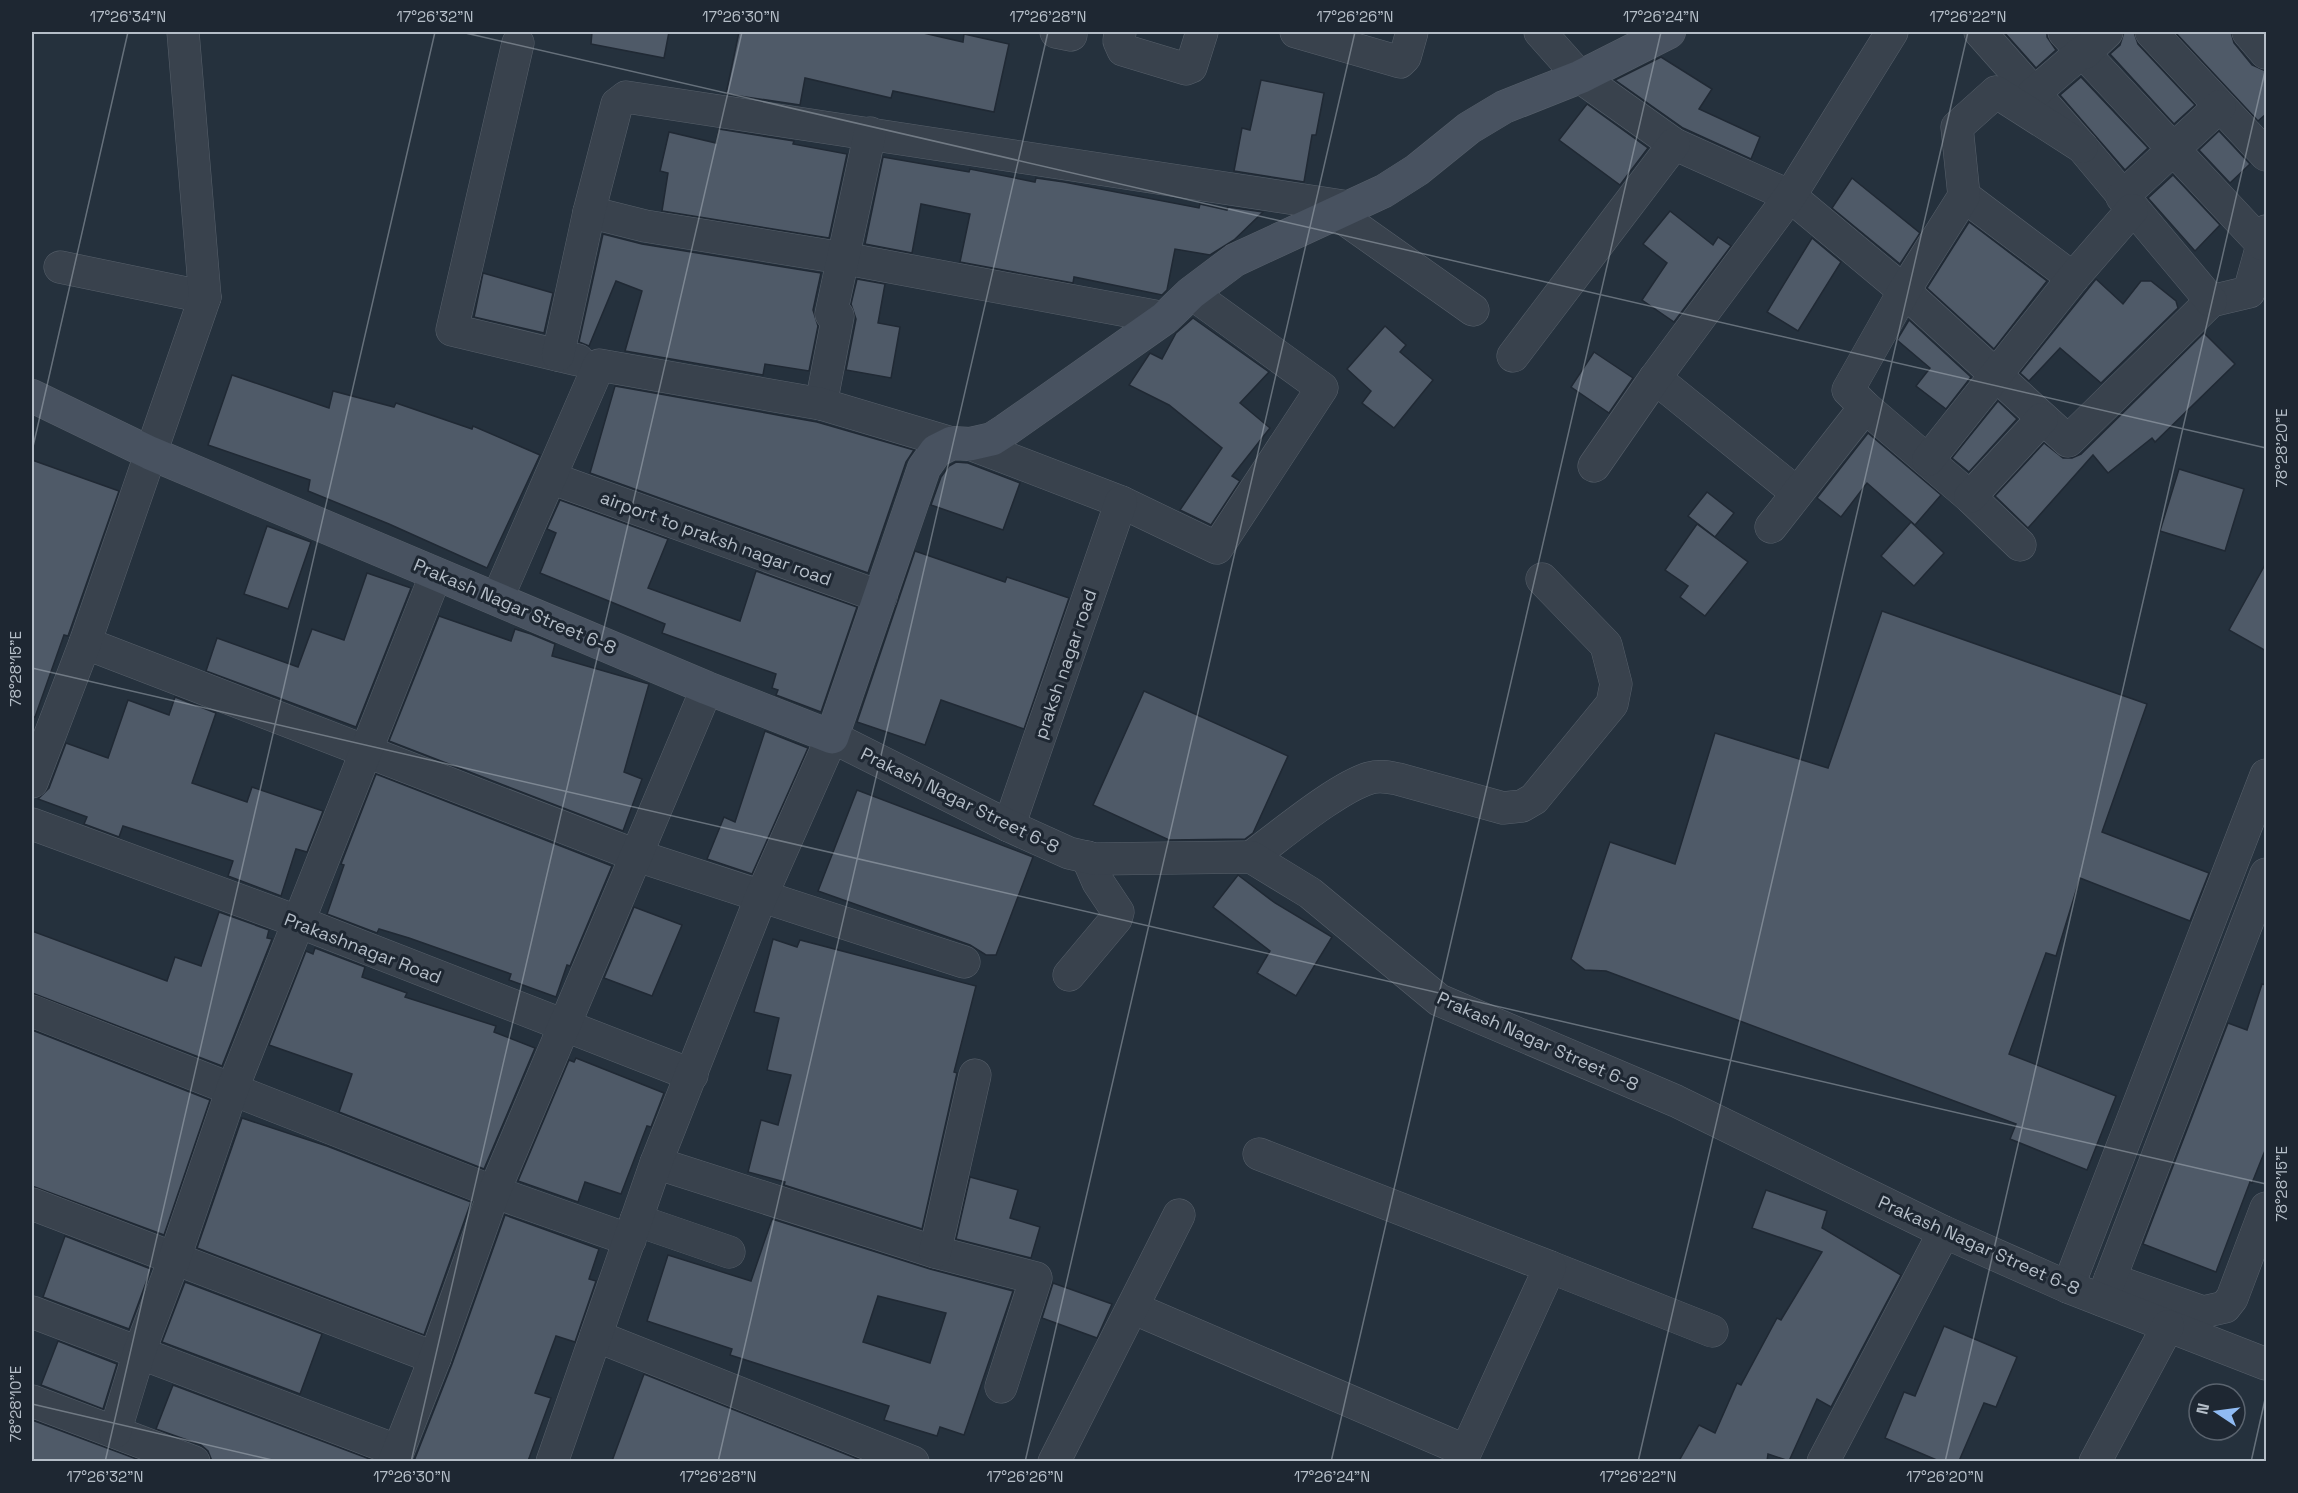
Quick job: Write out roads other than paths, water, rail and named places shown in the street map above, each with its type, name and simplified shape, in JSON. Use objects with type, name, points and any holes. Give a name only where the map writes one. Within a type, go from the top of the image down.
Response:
[{"type":"street","points":[[32,782],[85,643],[205,297],[183,32]]},
{"type":"street","points":[[1120,32],[1119,41],[1123,51],[1186,69],[1191,67],[1195,60],[1202,32]]},
{"type":"street","points":[[1296,32],[1400,62],[1404,57],[1412,32]]},
{"type":"street","points":[[1540,32],[1580,77],[1674,144],[1790,196],[1904,291],[2068,441],[2211,301],[2258,295],[2265,236],[2174,147],[2074,41]]},
{"type":"street","points":[[552,1461],[656,1163],[761,897],[832,737],[924,468],[936,451],[961,443],[992,439],[1165,318],[1191,293],[1235,260],[1384,191],[1409,176],[1469,128],[1504,107],[1580,77],[1634,39],[1669,32]]},
{"type":"street","points":[[1594,466],[1655,378],[1790,196],[1892,32]]},
{"type":"street","points":[[1980,32],[2082,147],[2211,301]]},
{"type":"street","points":[[2074,41],[2085,53],[2107,32]]},
{"type":"street","points":[[2151,32],[2266,155]]},
{"type":"street","points":[[2248,32],[2266,53]]},
{"type":"street","points":[[2033,94],[2074,41]]},
{"type":"street","points":[[518,43],[452,330],[599,365],[821,404],[961,443],[1121,502],[1217,549],[1322,388],[1191,293]]},
{"type":"street","points":[[2020,545],[1970,496],[1848,390],[1904,291],[1964,196],[1957,127],[1996,92],[2082,147]]},
{"type":"street","points":[[558,355],[589,212],[616,104],[626,97],[870,133],[1343,210],[1473,310]]},
{"type":"street","points":[[1928,460],[2073,278],[2127,203],[2174,147],[2220,106]]},
{"type":"street","points":[[821,404],[838,316],[831,314],[870,133]]},
{"type":"street","points":[[1513,356],[1674,144]]},
{"type":"street","points":[[1964,196],[2073,278]]},
{"type":"street","points":[[589,212],[645,226],[842,258],[1165,318]]},
{"type":"street","points":[[60,267],[205,297]]},
{"type":"street","points":[[498,597],[599,365]]},
{"type":"street","points":[[1655,378],[1797,493]]},
{"type":"street","name":"Prakash Nagar Street 6-8","points":[[32,396],[150,453],[436,574],[498,597],[708,688],[832,737],[1009,826],[1058,848],[1087,857],[1128,860],[1251,857],[1310,892],[1439,1000],[1676,1101],[1944,1232],[2068,1287],[2106,1289],[2168,1326],[2266,1364]]},
{"type":"street","points":[[1771,527],[1865,407]]},
{"type":"street","points":[[1970,496],[2042,418]]},
{"type":"street","name":"airport to praksh nagar road","points":[[550,478],[881,597]]},
{"type":"street","name":"praksh nagar road","points":[[1009,826],[1121,502]]},
{"type":"street","points":[[115,1432],[139,1353],[174,1260],[232,1090],[436,574]]},
{"type":"street","points":[[1251,857],[1352,785],[1372,778],[1391,778],[1503,808],[1522,807],[1534,799],[1612,704],[1616,684],[1606,645],[1542,579]]},
{"type":"street","points":[[85,643],[635,855],[964,962]]},
{"type":"street","points":[[32,1312],[396,1456],[435,1358],[494,1192],[562,1026],[708,688]]},
{"type":"street","points":[[2068,1287],[2255,842],[2266,776]]},
{"type":"street","name":"Prakashnagar Road","points":[[32,825],[299,922],[692,1075]]},
{"type":"street","points":[[1069,975],[1116,919],[1118,912],[1098,882],[1087,857]]},
{"type":"street","points":[[2266,874],[2106,1289],[2203,1312],[2225,1307],[2232,1298],[2266,1208]]},
{"type":"street","points":[[32,1011],[494,1192],[633,1230],[729,1252]]},
{"type":"street","points":[[935,1252],[975,1075]]},
{"type":"street","points":[[1259,1154],[1712,1331]]},
{"type":"street","points":[[656,1163],[935,1252],[1036,1278],[1001,1388]]},
{"type":"street","points":[[32,1204],[435,1358]]},
{"type":"street","points":[[1054,1461],[1179,1215]]},
{"type":"street","points":[[1823,1461],[1944,1232]]},
{"type":"street","points":[[1133,1308],[1473,1458],[1550,1267]]},
{"type":"street","points":[[2095,1461],[2168,1326]]},
{"type":"street","points":[[596,1336],[913,1461]]},
{"type":"street","points":[[32,1401],[195,1461]]}]
